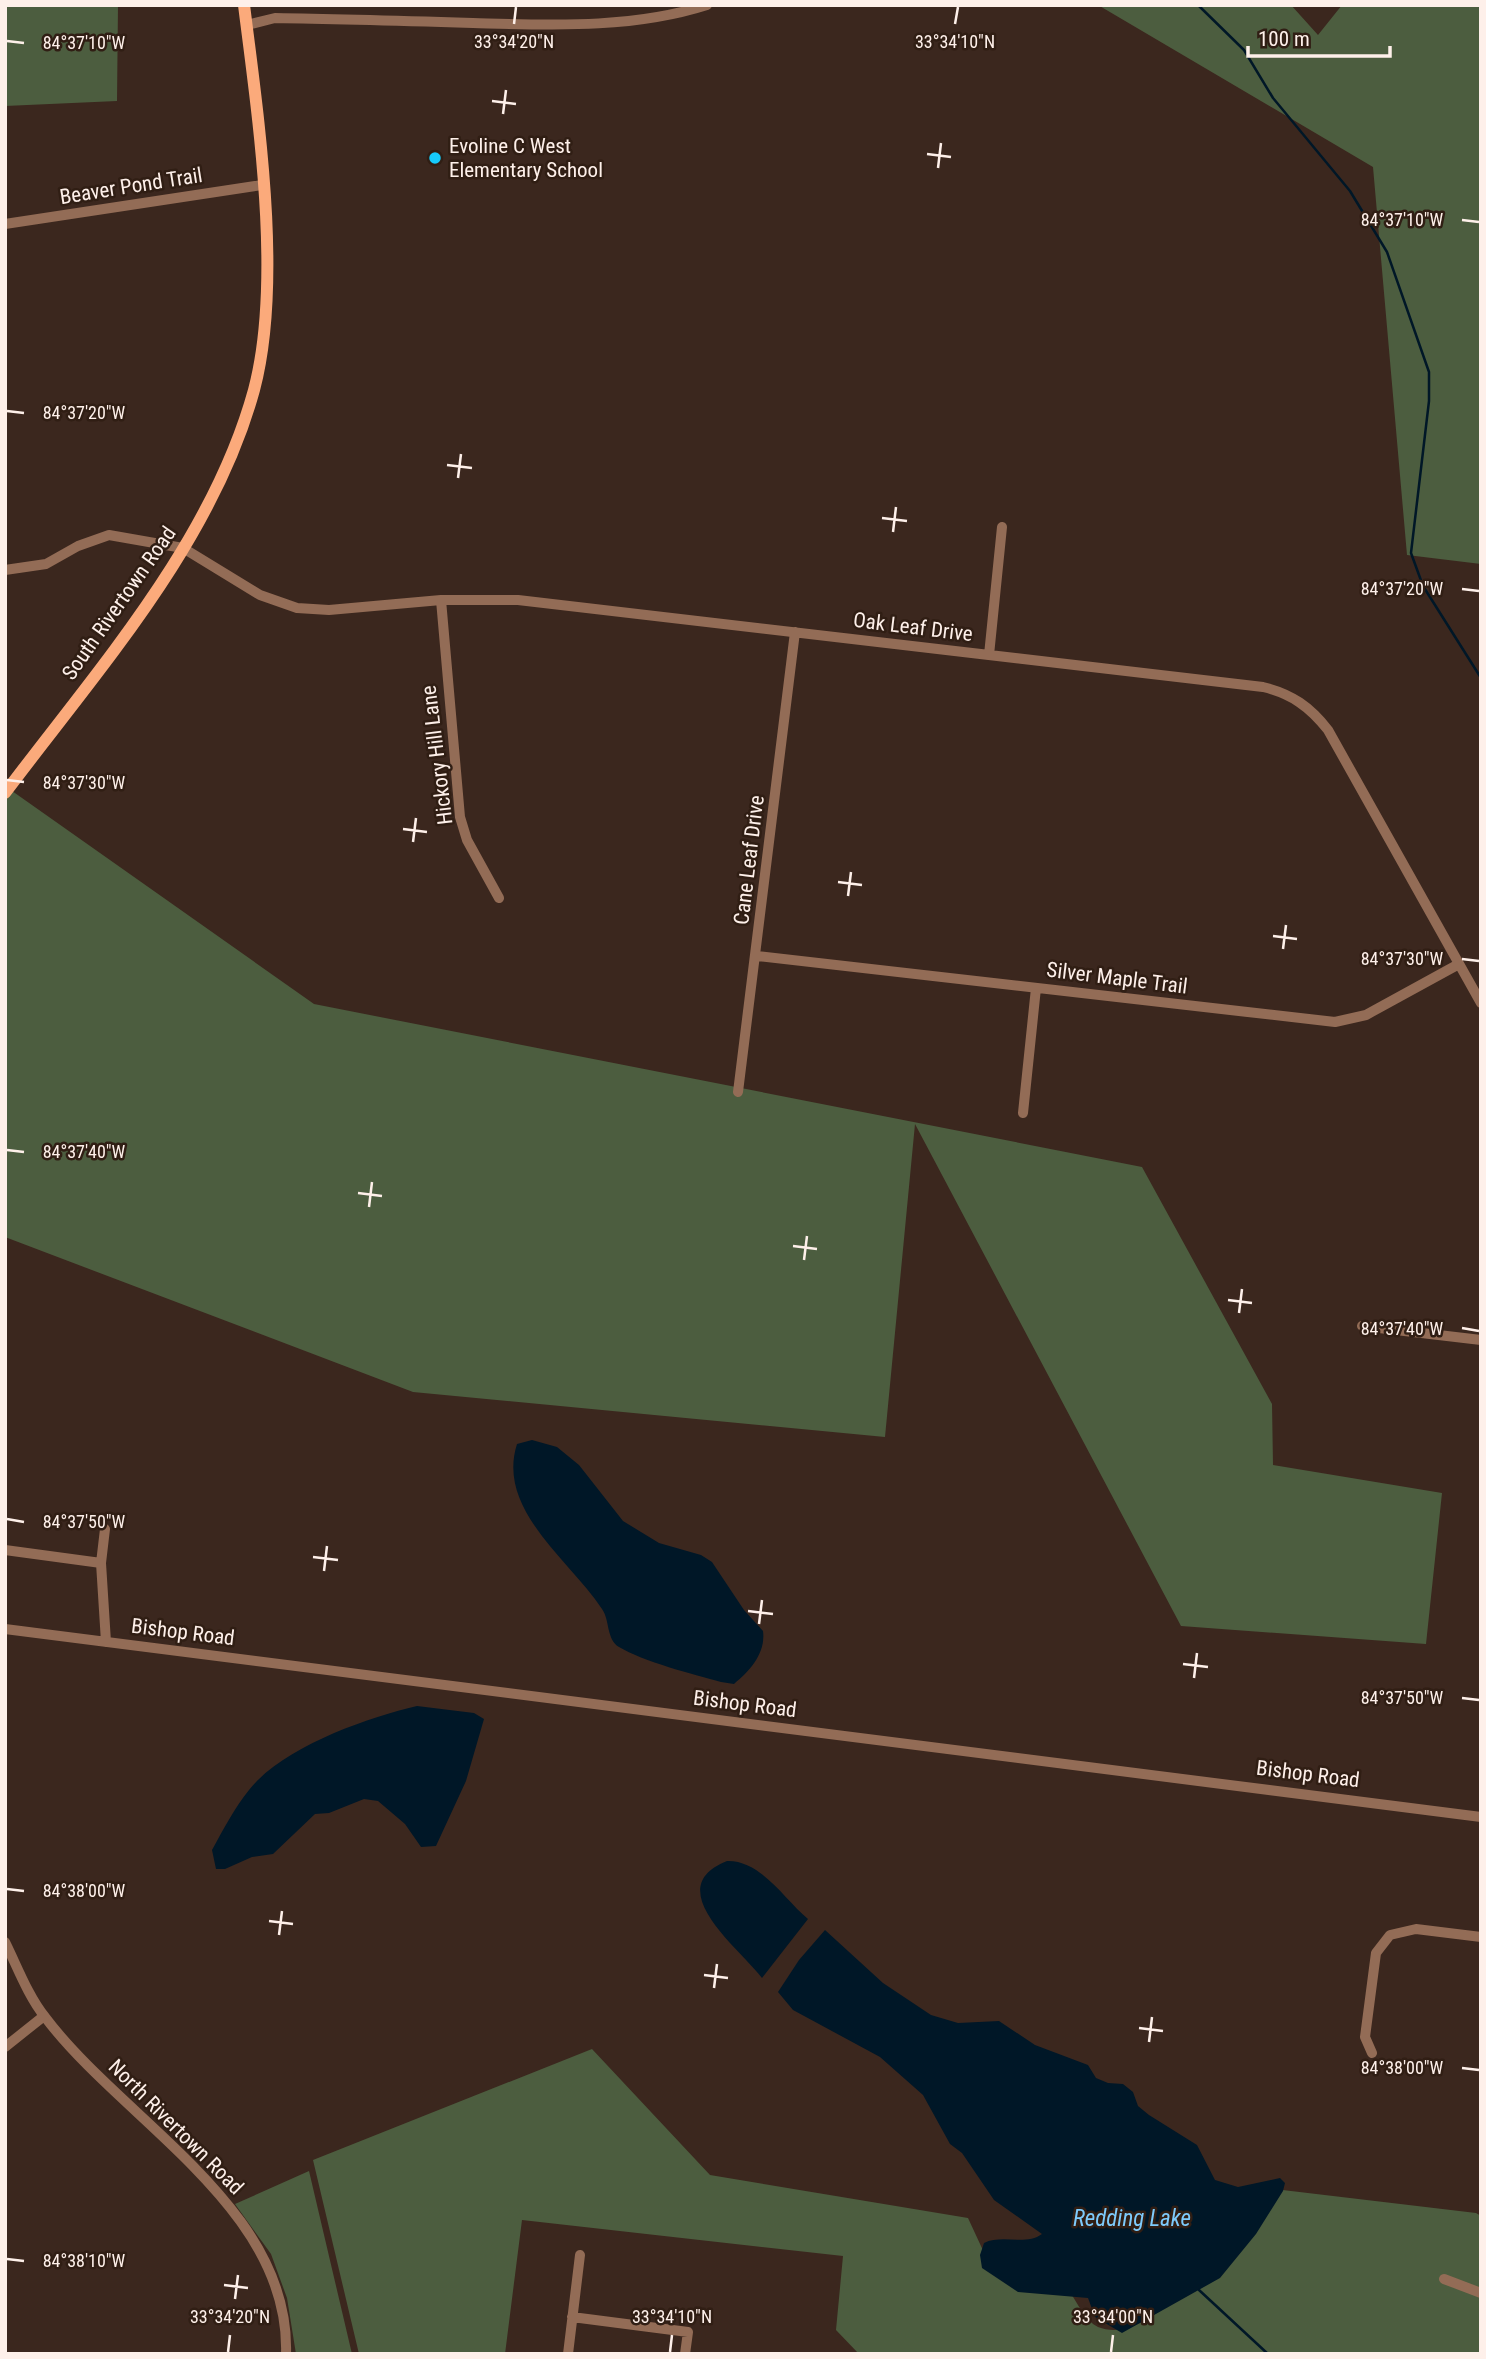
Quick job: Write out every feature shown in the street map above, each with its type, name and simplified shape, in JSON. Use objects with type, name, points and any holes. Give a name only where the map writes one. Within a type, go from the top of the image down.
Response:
[{"type":"main road","name":"South Rivertown Road","points":[[5,793],[150,598],[183,548],[213,493],[242,428],[254,388],[262,346],[266,275],[262,185],[244,5]]},
{"type":"street","points":[[247,25],[275,18],[539,25],[614,22],[644,20],[707,5]]},
{"type":"street","name":"Beaver Pond Trail","points":[[5,224],[262,185]]},
{"type":"street","points":[[989,655],[1002,527]]},
{"type":"street","points":[[5,569],[47,564],[78,546],[109,535],[183,548]]},
{"type":"street","name":"Oak Leaf Drive","points":[[183,548],[260,595],[297,608],[329,610],[441,600],[518,600],[1263,687],[1299,701],[1328,730],[1481,1003]]},
{"type":"street","name":"Hickory Hill Lane","points":[[441,600],[460,817],[467,840],[499,898]]},
{"type":"street","name":"Cane Leaf Drive","points":[[738,1092],[757,956],[795,632]]},
{"type":"street","name":"Silver Maple Trail","points":[[757,956],[1335,1022],[1366,1015],[1459,964]]},
{"type":"street","points":[[1023,1112],[1036,988]]},
{"type":"street","points":[[1362,1326],[1481,1340]]},
{"type":"street","points":[[105,1529],[101,1563],[106,1642]]},
{"type":"street","points":[[5,1550],[101,1563]]},
{"type":"street","name":"Bishop Road","points":[[5,1629],[1481,1817]]},
{"type":"street","points":[[1373,2053],[1365,2037],[1376,1953],[1390,1935],[1416,1928],[1481,1937]]},
{"type":"street","name":"North Rivertown Road","points":[[5,1942],[44,2016],[93,2070],[200,2174],[243,2225],[266,2263],[276,2289],[283,2315],[286,2354]]},
{"type":"street","points":[[5,2047],[44,2016]]},
{"type":"street","points":[[568,2354],[580,2255]]},
{"type":"street","points":[[1444,2279],[1481,2293]]},
{"type":"street","points":[[572,2317],[688,2332],[685,2354]]},
{"type":"green space","points":[[5,5],[118,5],[117,101],[5,106]]},
{"type":"green space","points":[[1098,5],[1291,5],[1318,35],[1342,5],[1481,5],[1481,564],[1407,555],[1373,167]]},
{"type":"green space","points":[[5,786],[314,1004],[1142,1167],[1272,1404],[1273,1465],[1442,1493],[1426,1644],[1181,1626],[915,1124],[885,1437],[413,1392],[5,1237]]},
{"type":"green space","points":[[592,2049],[710,2175],[968,2218],[993,2272],[1071,2294],[1086,2317],[1098,2327],[1121,2330],[1144,2321],[1168,2304],[1214,2255],[1265,2188],[1476,2213],[1481,2216],[1481,2354],[859,2354],[836,2330],[843,2256],[522,2220],[505,2354],[359,2354],[313,2160]]},
{"type":"green space","points":[[309,2171],[352,2354],[296,2354],[287,2298],[271,2254],[235,2204]]},
{"type":"water","points":[[532,1440],[557,1447],[579,1465],[623,1521],[659,1543],[701,1555],[712,1562],[744,1610],[763,1631],[762,1647],[756,1661],[734,1684],[655,1662],[615,1644],[602,1609],[540,1533],[526,1512],[517,1491],[513,1468],[517,1444]]},
{"type":"water","points":[[417,1706],[474,1713],[484,1719],[466,1781],[436,1846],[421,1847],[405,1824],[378,1801],[364,1799],[329,1813],[315,1814],[273,1854],[252,1857],[225,1869],[216,1869],[212,1850],[229,1819],[249,1790],[282,1760],[327,1736],[374,1718]]},
{"type":"water","points":[[727,1861],[739,1862],[761,1874],[808,1919],[762,1978],[723,1935],[702,1902],[701,1886],[708,1873]]},
{"type":"water","name":"Redding Lake","points":[[825,1930],[883,1983],[931,2015],[958,2023],[999,2021],[1035,2045],[1088,2065],[1096,2078],[1108,2083],[1123,2084],[1133,2092],[1138,2106],[1197,2145],[1215,2180],[1238,2187],[1280,2178],[1285,2183],[1283,2191],[1256,2234],[1220,2278],[1122,2333],[1095,2317],[1088,2298],[1018,2292],[982,2268],[980,2255],[984,2243],[998,2239],[1029,2239],[1042,2234],[994,2200],[962,2153],[950,2144],[923,2095],[880,2057],[793,2010],[778,1992],[799,1960]]},
{"type":"waterway","points":[[1198,5],[1244,50],[1273,98],[1350,191],[1387,252],[1429,372],[1429,401],[1411,553],[1423,586],[1481,678]]},
{"type":"waterway","points":[[1199,2290],[1268,2354]]},
{"type":"place","name":"Evoline C West Elementary School","points":[[435,158]]}]
